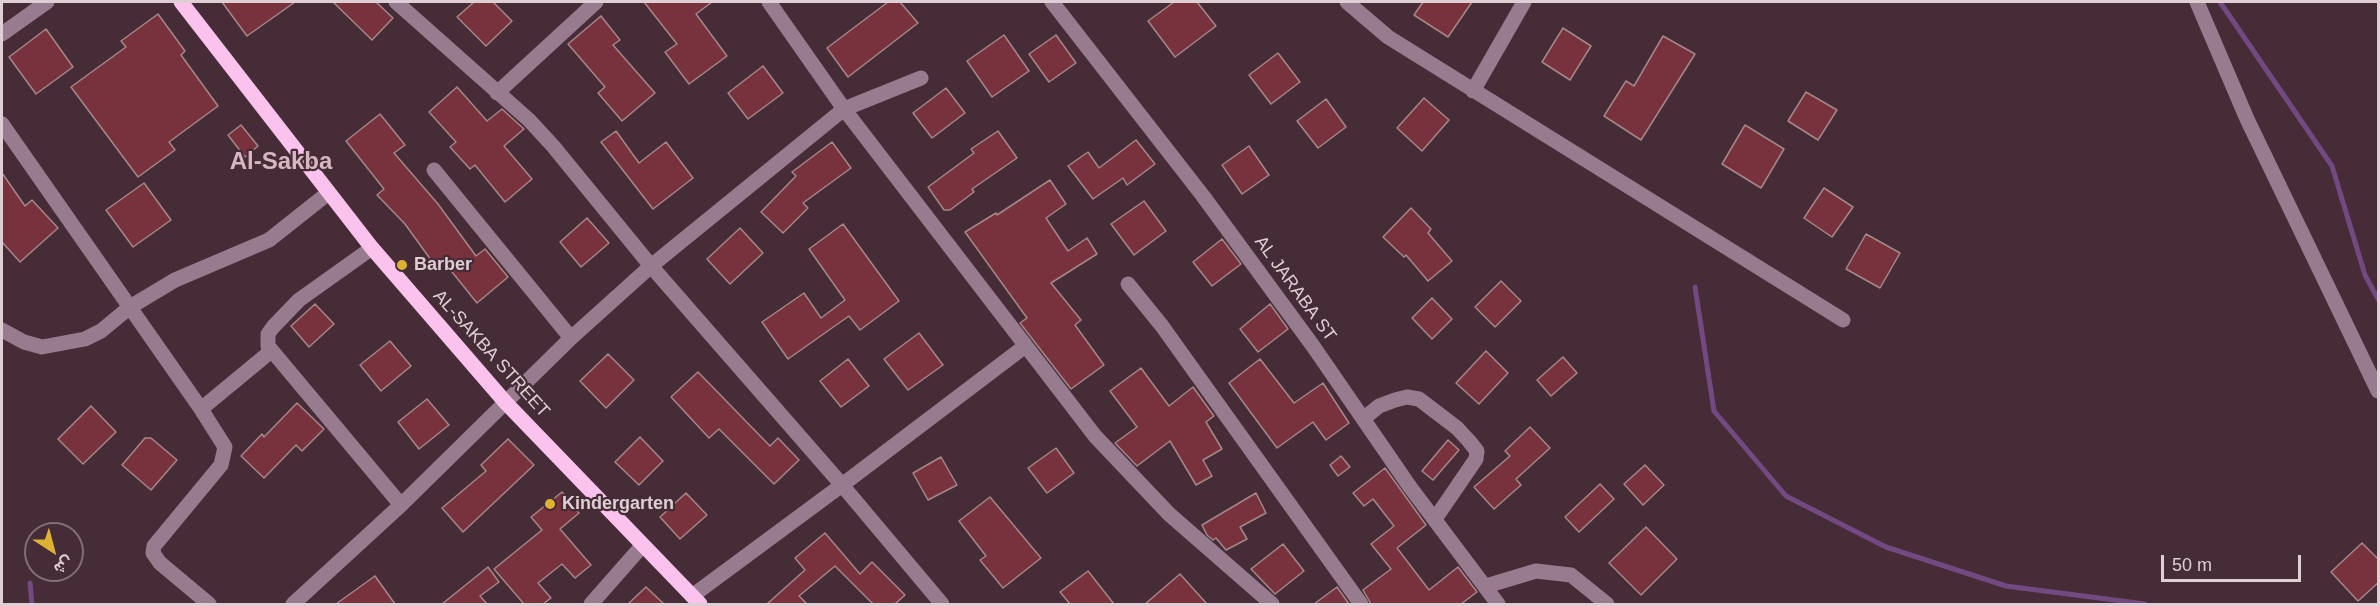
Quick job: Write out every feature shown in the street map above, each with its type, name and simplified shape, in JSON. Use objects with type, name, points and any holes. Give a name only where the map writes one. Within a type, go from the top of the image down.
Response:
[{"type":"main road","name":"AL-SAKBA STREET","points":[[181,2],[327,194],[372,248],[506,403],[696,600]]},
{"type":"street","points":[[2,34],[47,2]]},
{"type":"street","points":[[396,2],[529,120],[553,146],[651,266],[842,485],[942,604]]},
{"type":"street","points":[[497,93],[596,2]]},
{"type":"street","points":[[769,2],[844,110],[1024,347],[1095,436],[1169,514],[1272,604]]},
{"type":"street","name":"AL JARABA ST","points":[[1052,2],[1203,196],[1498,604]]},
{"type":"street","points":[[1347,2],[1388,37],[1844,320]]},
{"type":"street","points":[[1473,91],[1524,2]]},
{"type":"street","points":[[2197,2],[2247,119],[2379,391]]},
{"type":"street","points":[[292,604],[401,505],[571,338],[651,266],[844,110],[921,78]]},
{"type":"street","points":[[2,124],[220,436],[225,456],[221,465],[154,546],[153,553],[160,563],[209,604]]},
{"type":"street","points":[[434,170],[571,338]]},
{"type":"street","points":[[2,330],[24,342],[42,347],[85,339],[101,331],[130,307],[176,280],[269,240],[327,194]]},
{"type":"street","points":[[372,248],[299,300],[273,327],[267,340],[270,352],[401,505]]},
{"type":"street","points":[[1128,284],[1162,326],[1361,604]]},
{"type":"street","points":[[696,600],[842,485],[1024,347]]},
{"type":"street","points":[[201,409],[270,352]]},
{"type":"street","points":[[1363,419],[1379,406],[1395,400],[1407,397],[1419,399],[1457,428],[1477,452],[1476,459],[1435,519]]},
{"type":"street","points":[[591,604],[642,546]]},
{"type":"street","points":[[1486,586],[1536,571],[1571,575],[1607,604]]},
{"type":"building","points":[[222,2],[295,2],[247,36]]},
{"type":"building","points":[[333,2],[376,2],[393,18],[372,40]]},
{"type":"building","points":[[474,2],[493,2],[512,21],[486,46],[457,17]]},
{"type":"building","points":[[644,2],[712,2],[696,14],[727,56],[689,84],[665,52],[677,44]]},
{"type":"building","points":[[888,2],[900,2],[918,23],[848,77],[827,48]]},
{"type":"building","points":[[1174,2],[1197,2],[1216,26],[1175,57],[1148,21]]},
{"type":"building","points":[[1423,2],[1472,2],[1448,37],[1414,15]]},
{"type":"building","points":[[158,14],[185,51],[181,55],[218,106],[169,142],[175,150],[138,177],[71,87],[126,47],[121,41]]},
{"type":"building","points":[[601,16],[620,40],[613,45],[655,93],[622,121],[598,93],[605,87],[568,44]]},
{"type":"building","points":[[1563,28],[1591,46],[1570,80],[1542,62]]},
{"type":"building","points":[[46,29],[73,67],[36,94],[9,57]]},
{"type":"building","points":[[1004,35],[1029,71],[992,97],[967,61]]},
{"type":"building","points":[[1056,35],[1076,63],[1049,82],[1029,54]]},
{"type":"building","points":[[1663,36],[1695,54],[1641,140],[1604,116],[1626,81],[1634,86]]},
{"type":"building","points":[[1278,53],[1300,82],[1271,104],[1249,75]]},
{"type":"building","points":[[763,66],[783,93],[748,119],[728,93]]},
{"type":"building","points":[[457,87],[487,121],[502,109],[524,129],[504,146],[532,179],[505,202],[475,165],[470,169],[450,147],[456,142],[429,112]]},
{"type":"building","points":[[946,88],[965,113],[932,138],[913,113]]},
{"type":"building","points":[[1806,92],[1837,110],[1818,140],[1788,121]]},
{"type":"building","points":[[1424,98],[1449,120],[1422,151],[1397,128]]},
{"type":"building","points":[[1326,99],[1346,127],[1318,148],[1297,121]]},
{"type":"building","points":[[380,114],[405,145],[394,153],[438,204],[476,256],[485,249],[508,277],[477,303],[444,262],[436,267],[405,224],[377,195],[384,189],[346,141]]},
{"type":"building","points":[[241,125],[258,146],[245,157],[228,135]]},
{"type":"building","points":[[1745,125],[1784,149],[1761,188],[1722,164]]},
{"type":"building","points":[[616,131],[639,163],[666,142],[693,178],[653,209],[601,142]]},
{"type":"building","points":[[998,131],[1017,158],[972,189],[974,192],[950,210],[944,210],[928,187],[974,153],[971,149]]},
{"type":"building","points":[[1136,140],[1155,164],[1127,185],[1123,178],[1093,199],[1068,166],[1088,152],[1099,168]]},
{"type":"building","points":[[832,142],[851,168],[803,203],[808,208],[783,233],[761,212],[796,176],[792,172]]},
{"type":"building","points":[[1249,146],[1269,175],[1242,194],[1222,165]]},
{"type":"building","points":[[2,173],[25,206],[32,200],[58,228],[20,262],[2,242]]},
{"type":"building","points":[[1050,180],[1066,204],[1046,218],[1068,251],[1087,238],[1097,254],[1051,283],[1081,320],[1075,325],[1104,365],[1071,389],[1020,323],[1027,318],[965,232],[996,213],[997,215]]},
{"type":"building","points":[[144,183],[171,220],[133,247],[106,210]]},
{"type":"building","points":[[1824,188],[1853,207],[1832,237],[1804,218]]},
{"type":"building","points":[[1144,201],[1166,231],[1134,255],[1111,224]]},
{"type":"building","points":[[1411,208],[1431,229],[1428,233],[1452,261],[1428,281],[1406,255],[1404,257],[1383,237]]},
{"type":"building","points":[[587,218],[609,243],[581,267],[560,242]]},
{"type":"building","points":[[843,224],[899,301],[860,330],[849,316],[788,359],[762,322],[804,293],[821,318],[845,300],[809,249]]},
{"type":"building","points":[[740,228],[763,253],[730,284],[707,259]]},
{"type":"building","points":[[1866,234],[1900,253],[1880,288],[1846,269]]},
{"type":"building","points":[[1222,239],[1241,264],[1212,286],[1193,262]]},
{"type":"building","points":[[1501,281],[1521,301],[1495,327],[1475,307]]},
{"type":"building","points":[[1432,298],[1452,319],[1432,339],[1412,318]]},
{"type":"building","points":[[315,304],[334,324],[309,347],[291,326]]},
{"type":"building","points":[[1270,304],[1288,329],[1258,352],[1240,329]]},
{"type":"building","points":[[919,333],[943,365],[908,390],[884,359]]},
{"type":"building","points":[[390,341],[411,366],[381,391],[360,365]]},
{"type":"building","points":[[1486,351],[1508,373],[1479,404],[1456,383]]},
{"type":"building","points":[[608,354],[634,380],[606,408],[580,381]]},
{"type":"building","points":[[1563,357],[1577,373],[1551,396],[1537,380]]},
{"type":"building","points":[[848,359],[869,386],[841,407],[820,381]]},
{"type":"building","points":[[1260,359],[1294,403],[1323,383],[1349,423],[1326,440],[1313,422],[1277,448],[1229,383]]},
{"type":"building","points":[[1141,368],[1169,406],[1193,387],[1214,416],[1206,422],[1222,449],[1203,460],[1212,476],[1196,485],[1170,441],[1137,466],[1115,443],[1137,427],[1110,391]]},
{"type":"building","points":[[698,372],[770,446],[778,438],[799,460],[774,484],[719,429],[709,438],[671,397]]},
{"type":"building","points":[[427,399],[449,425],[419,449],[398,422]]},
{"type":"building","points":[[297,403],[324,429],[302,451],[296,445],[264,478],[241,456],[262,434],[264,437]]},
{"type":"building","points":[[91,406],[116,432],[83,464],[58,439]]},
{"type":"building","points":[[1530,427],[1550,448],[1516,479],[1521,485],[1494,509],[1474,487],[1510,456],[1505,451]]},
{"type":"building","points":[[640,437],[663,461],[639,485],[615,462]]},
{"type":"building","points":[[145,438],[151,438],[177,460],[151,490],[122,465]]},
{"type":"building","points":[[508,439],[534,465],[463,532],[442,508],[486,471],[481,465]]},
{"type":"building","points":[[1448,440],[1459,450],[1433,480],[1422,471]]},
{"type":"building","points":[[1056,448],[1074,473],[1047,493],[1028,468]]},
{"type":"building","points":[[1341,456],[1350,467],[1338,476],[1330,465]]},
{"type":"building","points":[[941,457],[957,485],[928,500],[913,473]]},
{"type":"building","points":[[1645,465],[1664,485],[1643,505],[1624,484]]},
{"type":"building","points":[[1385,468],[1426,525],[1397,548],[1429,590],[1458,567],[1477,592],[1461,604],[1371,604],[1363,590],[1391,569],[1371,544],[1394,526],[1373,499],[1364,506],[1353,493]]},
{"type":"building","points":[[1600,484],[1614,499],[1579,532],[1565,517]]},
{"type":"building","points":[[562,492],[579,513],[560,529],[591,565],[575,578],[562,564],[538,583],[551,598],[543,604],[524,604],[494,569],[542,530],[531,517]]},
{"type":"building","points":[[686,493],[707,515],[680,539],[660,517]]},
{"type":"building","points":[[1256,493],[1266,513],[1240,527],[1247,539],[1226,550],[1216,538],[1213,540],[1207,535],[1202,525]]},
{"type":"building","points":[[990,497],[1041,558],[1003,588],[980,560],[986,556],[959,521]]},
{"type":"building","points":[[1646,527],[1677,559],[1641,595],[1609,563]]},
{"type":"building","points":[[825,533],[860,574],[872,562],[905,595],[895,604],[873,604],[835,566],[799,596],[807,604],[767,604],[805,570],[795,558]]},
{"type":"building","points":[[2362,543],[2379,560],[2379,582],[2358,601],[2331,572]]},
{"type":"building","points":[[1283,544],[1304,571],[1275,594],[1251,569]]},
{"type":"building","points":[[488,567],[499,582],[480,596],[487,604],[442,604]]},
{"type":"building","points":[[1088,571],[1114,604],[1070,604],[1060,592]]},
{"type":"building","points":[[1180,574],[1207,604],[1145,604]]},
{"type":"building","points":[[375,576],[395,604],[336,604]]},
{"type":"building","points":[[646,587],[664,604],[628,604]]},
{"type":"building","points":[[1337,587],[1349,604],[1314,604]]},
{"type":"waterway","points":[[2220,2],[2332,166],[2365,275],[2378,299]]},
{"type":"waterway","points":[[1695,287],[1714,411],[1786,496],[1886,547],[2006,586],[2145,604]]},
{"type":"waterway","points":[[30,583],[32,604]]},
{"type":"place","name":"Barber","points":[[402,265]]},
{"type":"place","name":"Kindergarten","points":[[550,504]]},
{"type":"district","name":"Al-Sakba","points":[[281,162]]}]
